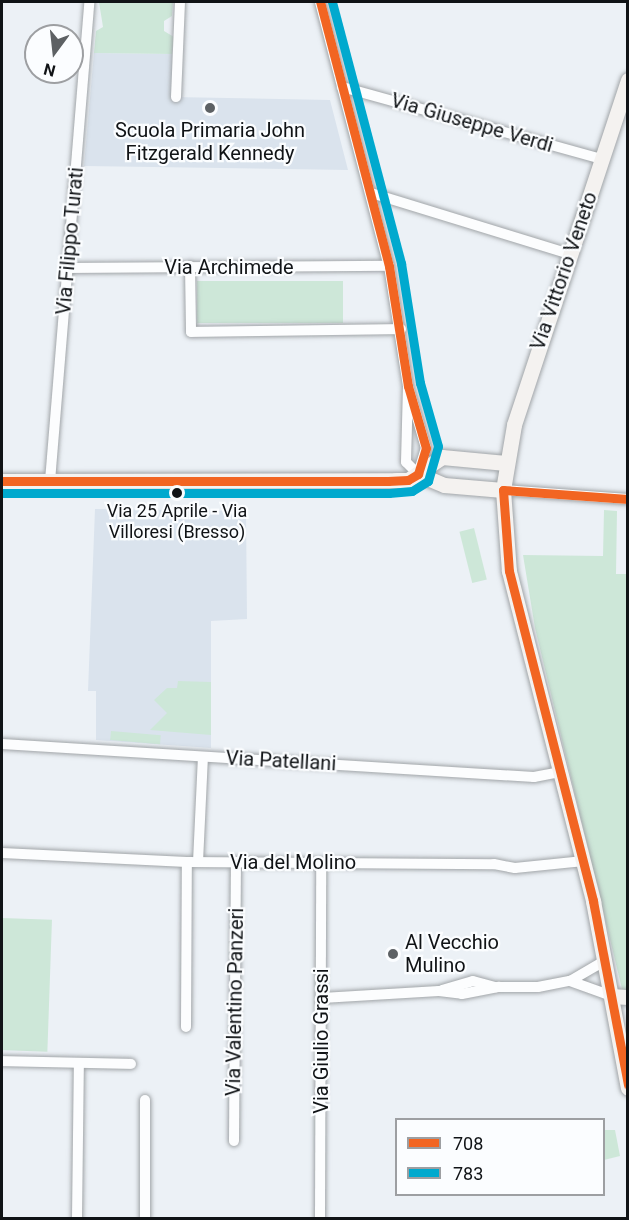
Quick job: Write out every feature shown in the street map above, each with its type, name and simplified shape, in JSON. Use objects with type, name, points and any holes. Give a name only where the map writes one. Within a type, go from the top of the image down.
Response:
[{"type":"main road","name":"Via Vittorio Veneto","points":[[627,80],[514,425],[503,490],[509,571],[584,861],[606,960],[627,1088]]},
{"type":"main road","points":[[2,481],[396,480],[418,474],[442,457],[506,463]]},
{"type":"main road","points":[[418,474],[444,485],[503,490]]},
{"type":"main road","points":[[612,996],[627,997]]},
{"type":"street","name":"Via Filippo Turati","points":[[50,481],[89,2]]},
{"type":"street","points":[[176,97],[180,2]]},
{"type":"street","points":[[320,2],[389,267],[401,329],[408,386],[406,462],[418,474],[425,462],[426,448],[408,386]]},
{"type":"street","name":"Via Giuseppe Verdi","points":[[342,87],[601,159]]},
{"type":"street","points":[[371,193],[569,254]]},
{"type":"street","points":[[190,266],[191,332],[401,329]]},
{"type":"street","name":"Via Archimede","points":[[69,268],[389,267]]},
{"type":"street","points":[[503,490],[627,499]]},
{"type":"street","name":"Via Patellani","points":[[2,744],[534,777],[560,772]]},
{"type":"street","points":[[198,862],[203,757]]},
{"type":"street","name":"Via del Molino","points":[[2,854],[187,862],[494,864],[515,868],[584,861]]},
{"type":"street","points":[[186,1027],[187,862]]},
{"type":"street","name":"Via Valentino Panzeri","points":[[234,1141],[236,862]]},
{"type":"street","name":"Via Giulio Grassi","points":[[320,1218],[321,863]]},
{"type":"street","points":[[322,998],[439,991],[467,982],[499,987],[538,987],[570,981],[606,960]]},
{"type":"street","points":[[570,981],[612,996]]},
{"type":"street","points":[[2,1061],[131,1064]]},
{"type":"street","points":[[77,1218],[79,1063]]},
{"type":"street","points":[[145,1100],[145,1218]]},
{"type":"shaded area","name":"Scuola Primaria John Fitzgerald Kennedy","points":[[94,53],[172,54],[172,97],[330,100],[348,170],[84,166]]},
{"type":"shaded area","points":[[95,509],[246,511],[247,619],[211,621],[211,748],[96,740],[96,691],[88,691]]},
{"type":"green space","points":[[99,2],[173,2],[172,16],[164,21],[164,31],[174,37],[172,54],[94,53],[96,31],[103,27]]},
{"type":"green space","points":[[197,281],[343,281],[343,323],[197,323]]},
{"type":"green space","points":[[604,510],[617,511],[616,574],[627,574],[627,989],[622,989],[535,628],[523,555],[603,556]]},
{"type":"green space","points":[[474,528],[487,579],[472,583],[459,532]]},
{"type":"green space","points":[[178,681],[211,682],[211,735],[150,730],[167,713],[154,700],[167,688],[177,688]]},
{"type":"green space","points":[[111,731],[161,735],[160,744],[110,740]]},
{"type":"green space","points":[[2,918],[52,920],[47,1052],[2,1050]]},
{"type":"green space","points":[[605,1130],[615,1130],[620,1156],[605,1160]]},
{"type":"transit line","name":"708","points":[[2,481],[388,481],[408,480],[418,474],[426,448],[408,386],[389,266],[320,2]]},
{"type":"transit line","name":"783","points":[[2,493],[389,493],[412,491],[428,481],[438,446],[420,383],[401,263],[332,2]]},
{"type":"transit line","name":"708","points":[[503,490],[509,571],[593,901],[628,1085]]},
{"type":"transit line","name":"708","points":[[503,490],[628,499]]},
{"type":"place","name":"Scuola Primaria John Fitzgerald Kennedy","points":[[210,108]]},
{"type":"place","name":"Via 25 Aprile - Via Villoresi (Bresso)","points":[[177,493]]},
{"type":"place","name":"Al Vecchio Mulino","points":[[393,954]]}]
